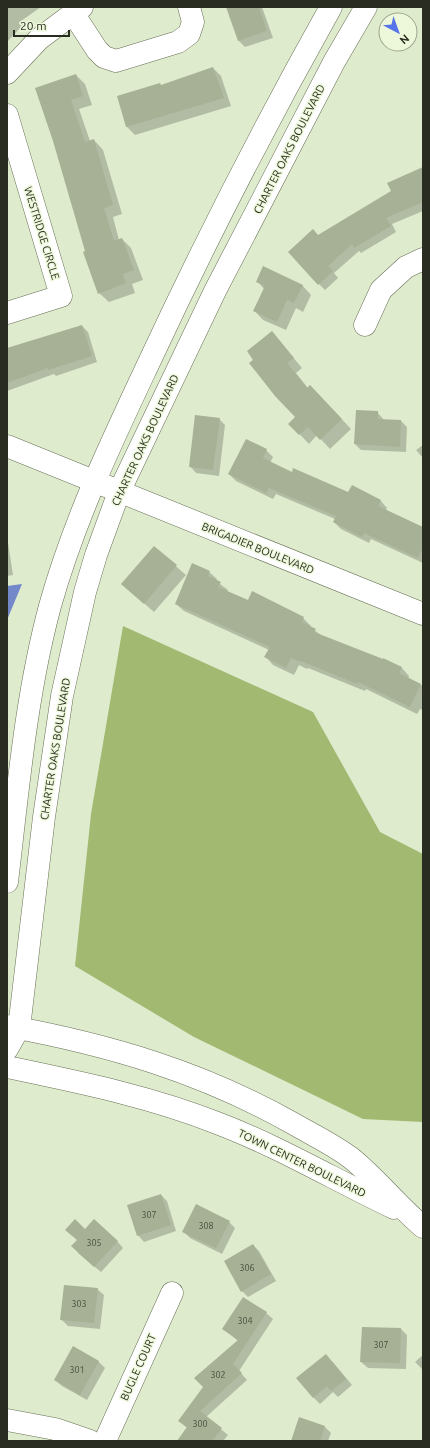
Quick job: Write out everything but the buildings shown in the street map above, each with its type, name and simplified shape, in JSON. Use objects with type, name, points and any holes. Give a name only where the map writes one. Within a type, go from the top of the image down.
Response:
[{"type":"street","points":[[7,73],[39,39],[77,10],[97,50],[104,57],[116,61],[178,42],[189,34],[193,22],[189,7]]},
{"type":"street","points":[[7,882],[26,732],[36,670],[50,608],[69,544],[93,481],[190,275],[308,48],[331,7]]},
{"type":"street","name":"CHARTER OAKS BOULEVARD","points":[[7,1049],[13,1027],[62,696],[85,592],[119,492],[215,291],[334,62],[366,7]]},
{"type":"street","name":"WESTRIDGE CIRCLE","points":[[7,115],[61,296],[7,313]]},
{"type":"street","points":[[365,325],[381,290],[406,267],[423,259]]},
{"type":"street","name":"BRIGADIER BOULEVARD","points":[[7,446],[423,614]]},
{"type":"street","name":"TOWN CENTER BOULEVARD","points":[[13,1027],[92,1043],[141,1057],[189,1074],[242,1096],[312,1134],[351,1158],[416,1221]]},
{"type":"street","name":"TOWN CENTER BOULEVARD","points":[[7,1067],[117,1090],[217,1123],[276,1148],[416,1221]]},
{"type":"street","name":"BUGLE COURT","points":[[105,1441],[172,1294]]},
{"type":"street","points":[[7,1420],[55,1429],[90,1441]]},
{"type":"green space","points":[[123,626],[313,712],[380,832],[423,854],[423,1122],[363,1119],[194,1037],[75,966],[91,814]]},
{"type":"water","points":[[22,584],[7,620],[7,586]]}]
